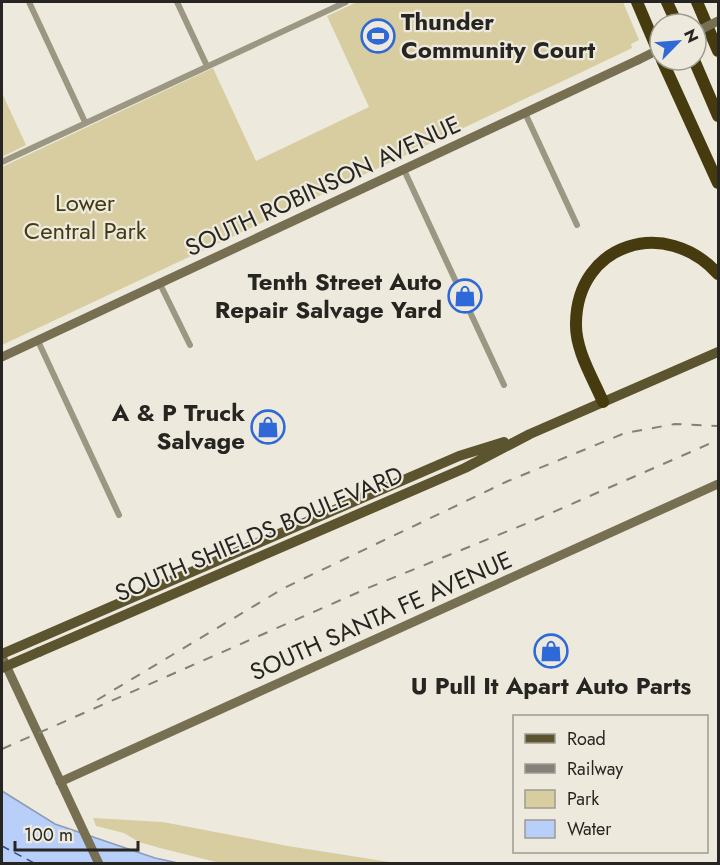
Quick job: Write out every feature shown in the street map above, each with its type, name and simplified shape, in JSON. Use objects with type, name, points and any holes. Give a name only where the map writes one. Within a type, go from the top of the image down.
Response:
[{"type":"highway","points":[[637,2],[648,28]]},
{"type":"highway","points":[[697,2],[718,51]]},
{"type":"highway","points":[[667,72],[718,183]]},
{"type":"highway","points":[[699,72],[718,116]]},
{"type":"highway","points":[[603,402],[580,346],[576,323],[583,288],[598,267],[622,249],[648,242],[662,242],[690,250],[718,274]]},
{"type":"main road","name":"SOUTH SHIELDS BOULEVARD","points":[[2,668],[465,468],[530,434],[718,352]]},
{"type":"main road","name":"SOUTH SHIELDS BOULEVARD","points":[[2,656],[34,640],[459,456],[530,434]]},
{"type":"street","points":[[29,2],[85,122]]},
{"type":"street","points":[[177,2],[207,66]]},
{"type":"street","points":[[326,2],[329,9]]},
{"type":"street","points":[[2,162],[345,2]]},
{"type":"street","name":"SOUTH ROBINSON AVENUE","points":[[2,357],[648,55]]},
{"type":"street","points":[[525,113],[578,225]]},
{"type":"street","points":[[404,170],[504,386]]},
{"type":"street","points":[[160,284],[190,345]]},
{"type":"street","points":[[38,341],[119,515]]},
{"type":"street","name":"SOUTH SANTA FE AVENUE","points":[[62,787],[718,484]]},
{"type":"street","points":[[2,656],[99,864]]},
{"type":"green space","name":"Lower Central Park","points":[[357,2],[623,2],[639,40],[631,44],[632,48],[582,72],[2,345],[2,167],[213,68],[256,161],[369,107],[327,16]]},
{"type":"green space","points":[[2,93],[26,145],[2,157]]},
{"type":"green space","points":[[93,818],[163,822],[288,846],[396,863],[220,863],[139,842],[124,833],[96,826]]},
{"type":"water","points":[[2,791],[55,824],[155,858],[178,863],[2,863]]},
{"type":"ferry route","points":[[2,846],[36,864]]},
{"type":"railway","points":[[97,700],[284,588],[508,481],[625,433],[675,424],[718,426]]},
{"type":"railway","points":[[2,749],[368,588],[535,520],[718,440]]},
{"type":"place","name":"Thunder Community Court","points":[[378,36]]},
{"type":"place","name":"Tenth Street Auto Repair Salvage Yard","points":[[465,296]]},
{"type":"place","name":"A & P Truck Salvage","points":[[268,427]]},
{"type":"place","name":"U Pull It Apart Auto Parts","points":[[551,651]]}]
